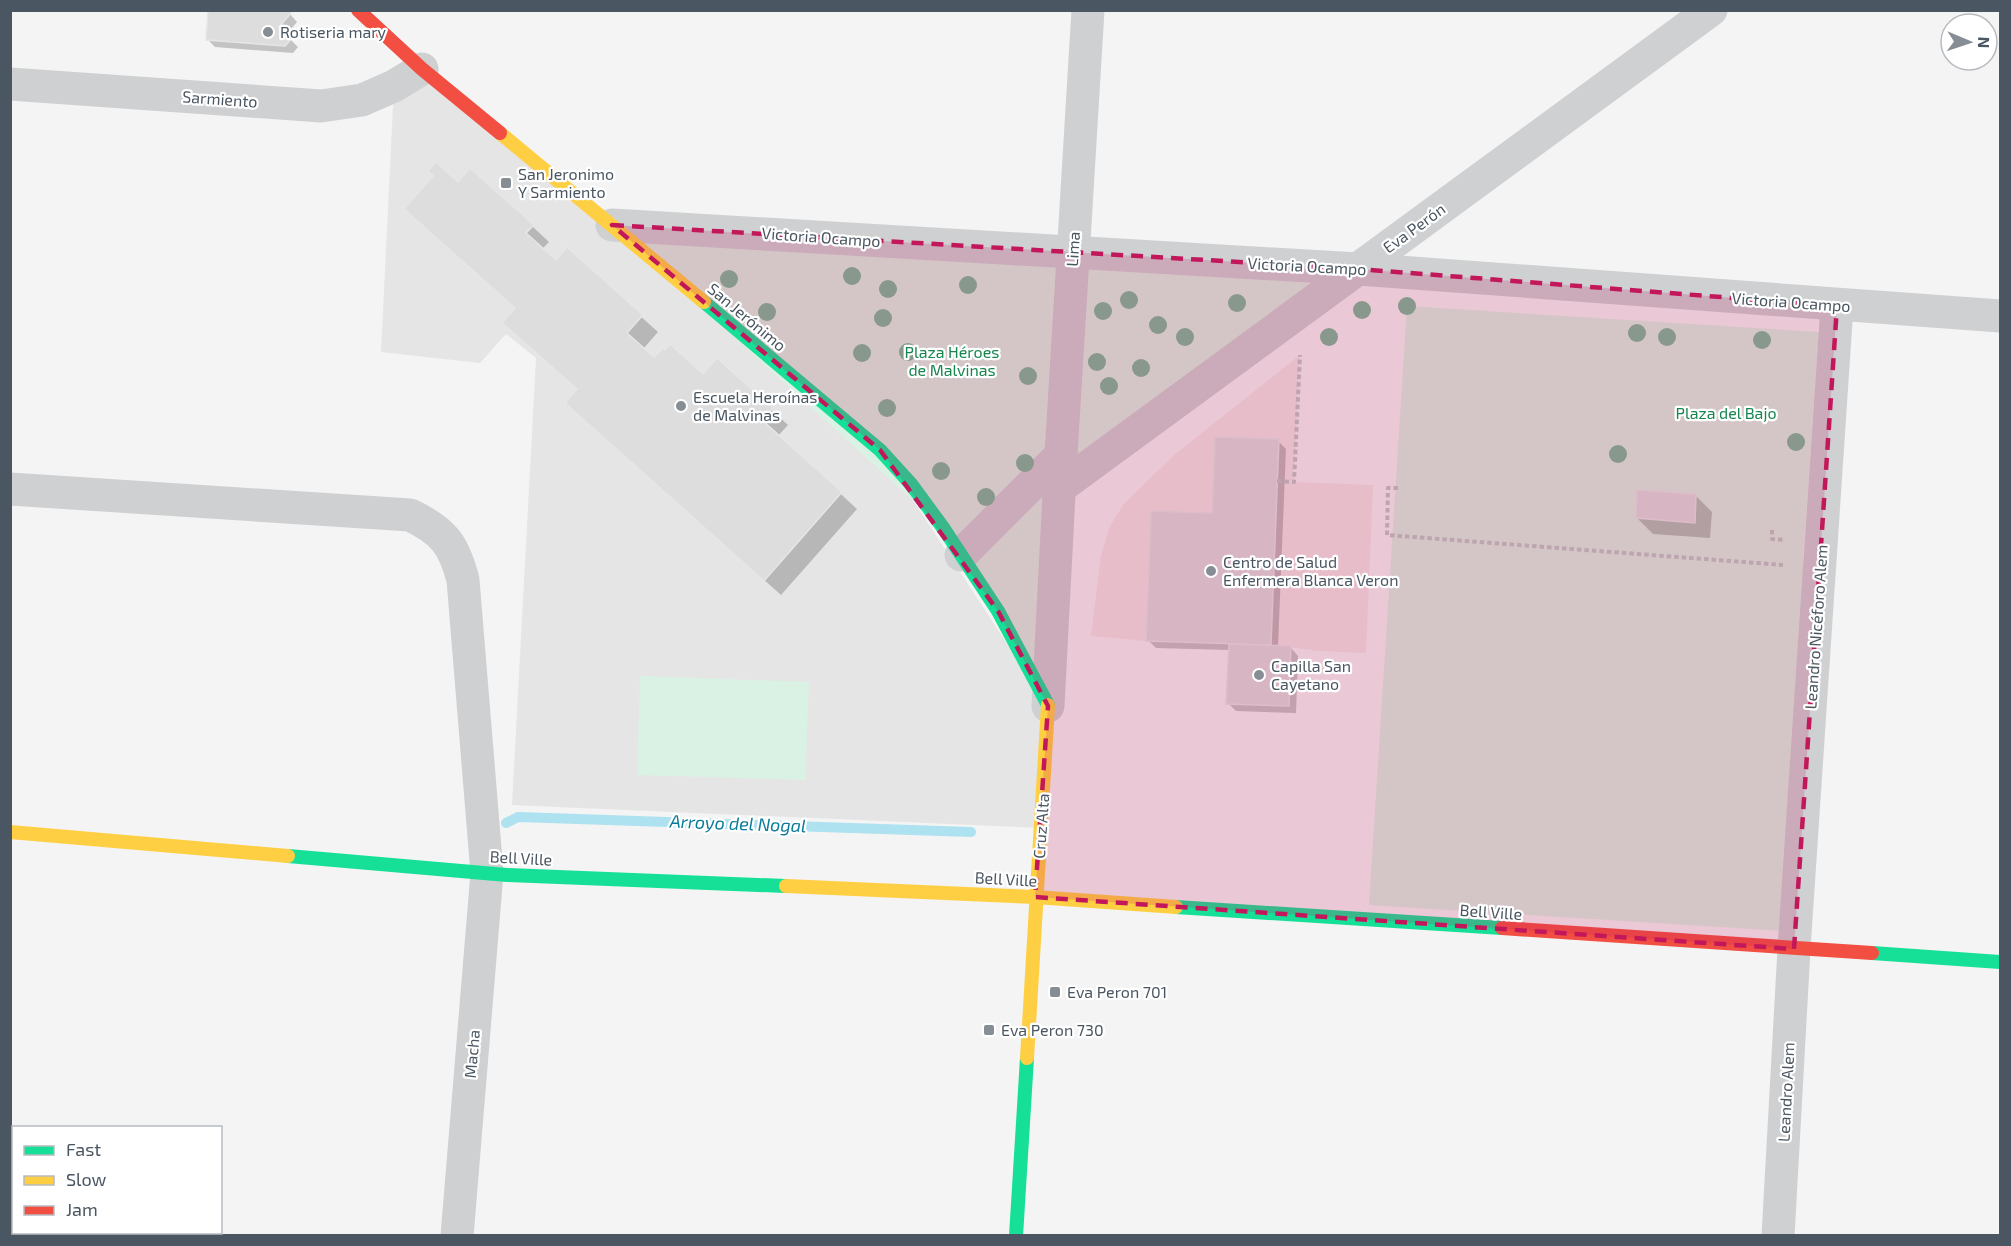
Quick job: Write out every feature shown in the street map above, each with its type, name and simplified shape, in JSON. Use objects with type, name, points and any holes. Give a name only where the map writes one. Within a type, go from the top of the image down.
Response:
[{"type":"street","name":"San Jerónimo","points":[[358,10],[422,69],[880,450],[911,484],[998,610],[1048,706]]},
{"type":"street","name":"Lima","points":[[1059,488],[1088,10]]},
{"type":"street","name":"Eva Perón","points":[[1059,488],[1711,10]]},
{"type":"street","name":"Sarmiento","points":[[10,84],[321,106],[362,100],[394,86],[422,69]]},
{"type":"street","name":"Victoria Ocampo","points":[[612,225],[1358,269],[1837,306],[2001,316]]},
{"type":"street","name":"Leandro Nicéforo Alem","points":[[1794,949],[1837,306]]},
{"type":"street","points":[[961,555],[1061,455]]},
{"type":"street","name":"Cruz Alta","points":[[1016,1236],[1059,488]]},
{"type":"street","name":"Macha","points":[[10,489],[410,515],[427,523],[444,537],[456,555],[463,580],[487,873],[457,1236]]},
{"type":"street","name":"Bell Ville","points":[[10,832],[487,873],[1035,897],[2001,962]]},
{"type":"street","name":"Leandro Alem","points":[[1778,1236],[1794,949]]},
{"type":"path","points":[[1277,481],[1294,482],[1301,312]]},
{"type":"path","points":[[1398,488],[1388,488],[1387,536],[1785,565]]},
{"type":"highlighted area","points":[[612,225],[1358,269],[1837,306],[1794,949],[1035,897],[1048,706],[998,611],[880,450]]},
{"type":"shaded area","name":"Escuela Heroínas de Malvinas","points":[[422,69],[880,450],[1048,706],[1041,828],[512,805],[536,358],[506,334],[480,363],[381,352],[394,86]]},
{"type":"shaded area","points":[[1300,355],[1294,482],[1373,485],[1366,653],[1320,651],[1271,645],[1146,641],[1091,636],[1101,556],[1109,528],[1123,505],[1173,456]]},
{"type":"green space","name":"Plaza Héroes de Malvinas","points":[[612,225],[1358,269],[1059,488],[1048,706],[944,529]]},
{"type":"green space","name":"Plaza del Bajo","points":[[1407,306],[1819,332],[1803,560],[1805,567],[1782,931],[1369,905]]},
{"type":"green space","points":[[640,676],[809,682],[805,780],[637,775]]},
{"type":"building","points":[[208,10],[288,10],[291,13],[279,27],[292,38],[285,46],[206,40]]},
{"type":"building","points":[[436,162],[458,182],[470,168],[534,225],[526,233],[556,260],[567,247],[643,315],[627,333],[654,357],[670,344],[703,374],[717,358],[773,408],[762,420],[842,492],[764,581],[565,403],[577,389],[502,323],[515,308],[404,209],[433,176],[428,171]]},
{"type":"building","name":"Centro de Salud Enfermera Blanca Veron","points":[[1215,437],[1279,439],[1271,645],[1146,641],[1151,511],[1212,513]]},
{"type":"building","points":[[1637,490],[1696,494],[1695,523],[1636,518]]},
{"type":"building","name":"Capilla San Cayetano","points":[[1229,644],[1291,646],[1289,706],[1226,704]]},
{"type":"waterway","name":"Arroyo del Nogal","points":[[506,823],[518,817],[971,832]]},
{"type":"traffic: fast","points":[[704,302],[880,450],[911,484],[998,611],[1048,705]]},
{"type":"traffic: fast","points":[[288,856],[507,875],[786,886]]},
{"type":"traffic: fast","points":[[1176,907],[1502,928]]},
{"type":"traffic: fast","points":[[1872,953],[2000,962]]},
{"type":"traffic: fast","points":[[1016,1236],[1027,1058]]},
{"type":"traffic: slow","points":[[500,133],[704,302]]},
{"type":"traffic: slow","points":[[1027,1058],[1048,705]]},
{"type":"traffic: slow","points":[[10,832],[288,856]]},
{"type":"traffic: slow","points":[[786,886],[1035,897],[1176,907]]},
{"type":"traffic: jam","points":[[358,10],[422,69],[500,133]]},
{"type":"traffic: jam","points":[[1502,928],[1872,953]]},
{"type":"place","name":"Rotiseria mary","points":[[268,32]]},
{"type":"place","name":"San Jeronimo Y Sarmiento","points":[[506,183]]},
{"type":"place","name":"Escuela Heroínas de Malvinas","points":[[681,406]]},
{"type":"place","name":"Centro de Salud Enfermera Blanca Veron","points":[[1211,571]]},
{"type":"place","name":"Capilla San Cayetano","points":[[1259,675]]},
{"type":"place","name":"Eva Peron 701","points":[[1055,992]]},
{"type":"place","name":"Eva Peron 730","points":[[989,1030]]}]
